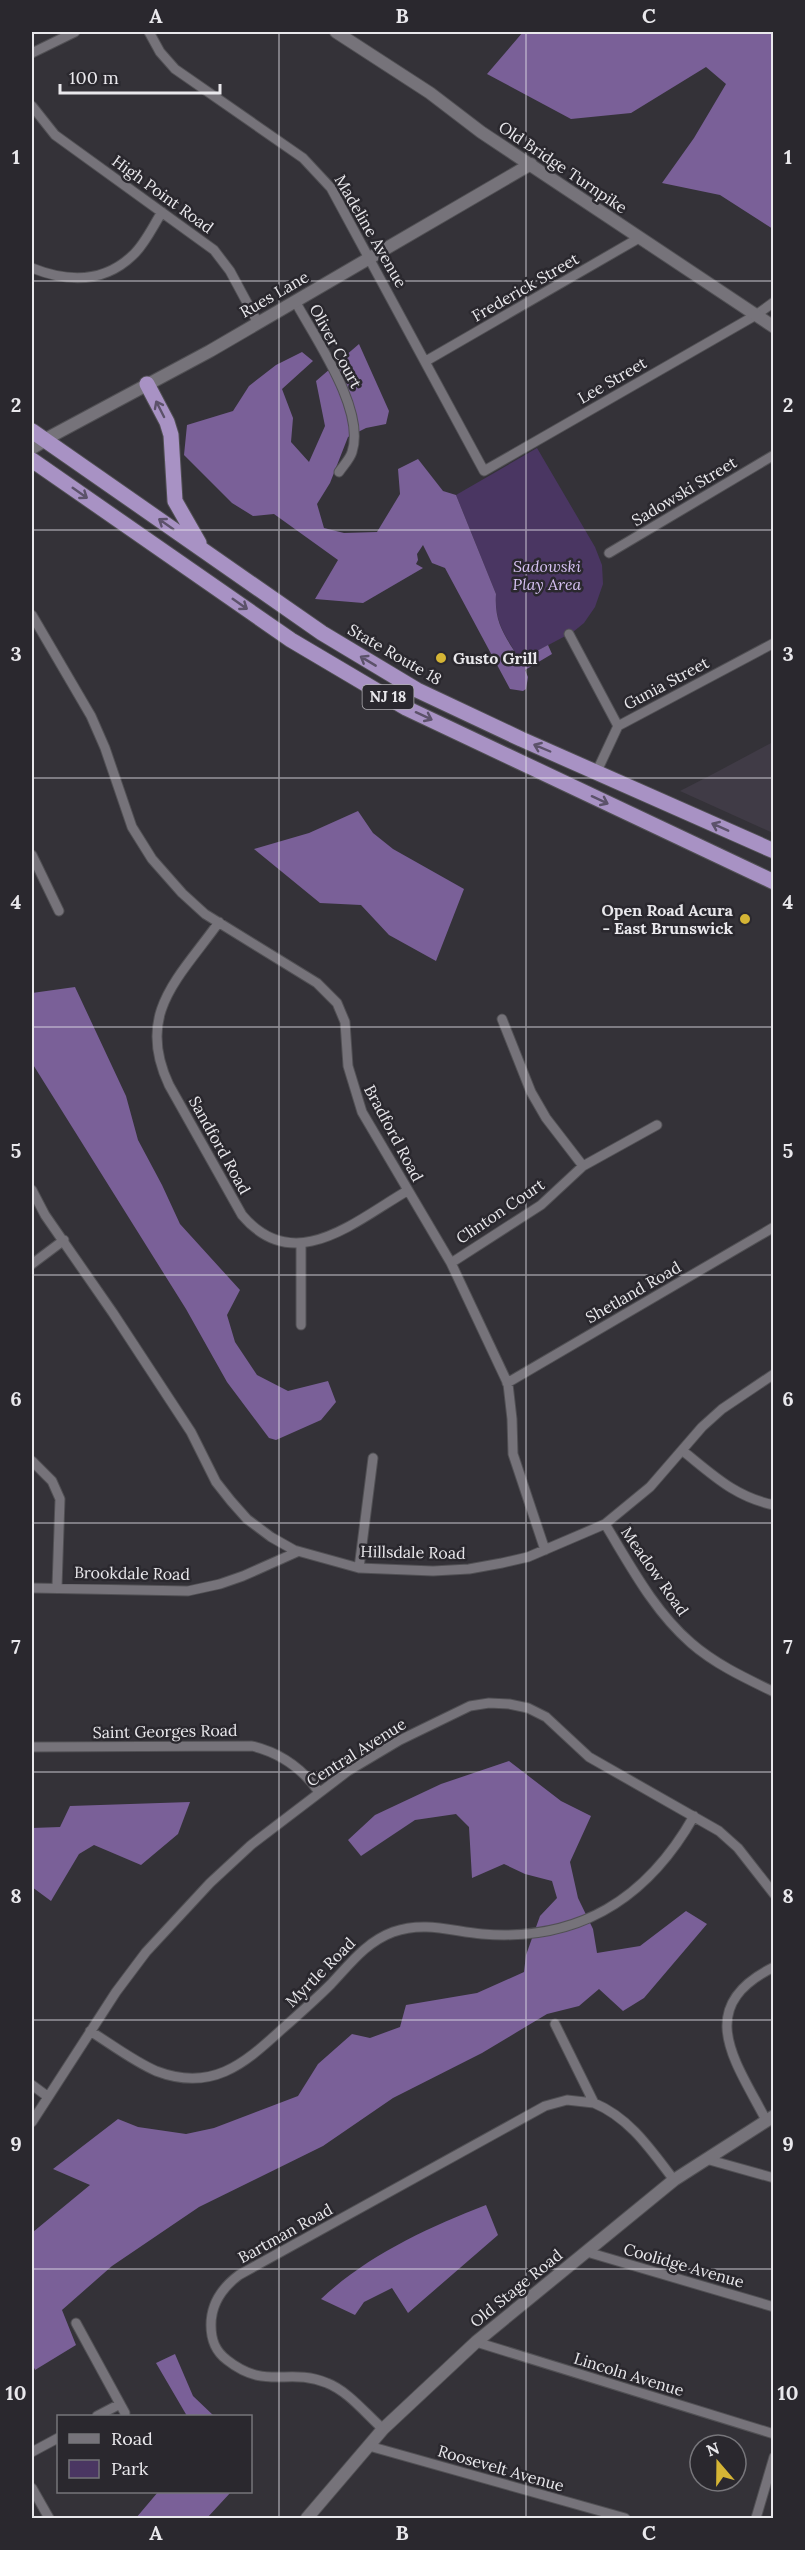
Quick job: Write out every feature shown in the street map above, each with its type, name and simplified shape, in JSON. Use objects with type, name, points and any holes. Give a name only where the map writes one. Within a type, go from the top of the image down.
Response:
[{"type":"highway","points":[[147,384],[167,422],[171,435],[175,501],[198,543],[232,570]]},
{"type":"highway","name":"State Route 18","points":[[36,439],[322,633],[417,690],[521,739],[774,851]]},
{"type":"highway","name":"NJ 18","points":[[32,460],[291,640],[406,708],[774,882]]},
{"type":"street","points":[[32,53],[75,32]]},
{"type":"street","name":"Madeline Avenue","points":[[149,32],[160,52],[175,69],[303,158],[318,172],[342,206],[484,471]]},
{"type":"street","name":"Old Bridge Turnpike","points":[[336,32],[430,93],[481,132],[774,327]]},
{"type":"street","name":"High Point Road","points":[[32,106],[55,135],[214,250],[230,271],[258,323]]},
{"type":"street","name":"Rues Lane","points":[[36,439],[147,384],[258,323],[531,164]]},
{"type":"street","points":[[32,268],[52,276],[78,280],[98,275],[134,255],[162,212]]},
{"type":"street","name":"Frederick Street","points":[[426,361],[639,238]]},
{"type":"street","name":"Oliver Court","points":[[295,301],[349,403],[354,428],[352,453],[339,472]]},
{"type":"street","name":"Lee Street","points":[[484,471],[756,315],[774,302]]},
{"type":"street","name":"Sadowski Street","points":[[609,553],[774,455]]},
{"type":"street","name":"Bradford Road","points":[[32,615],[75,687],[99,734],[132,827],[152,859],[182,893],[205,914],[317,983],[337,1003],[345,1022],[348,1066],[356,1097],[407,1191],[451,1263],[507,1383],[512,1419],[513,1454],[545,1550]]},
{"type":"street","points":[[569,634],[618,726]]},
{"type":"street","name":"Gunia Street","points":[[597,771],[618,726],[774,643]]},
{"type":"street","points":[[32,855],[59,911]]},
{"type":"street","name":"Sandford Road","points":[[219,922],[163,1002],[156,1029],[158,1056],[169,1085],[242,1215],[262,1234],[281,1243],[301,1244],[322,1239],[407,1191]]},
{"type":"street","points":[[501,1018],[536,1101],[546,1118],[583,1166]]},
{"type":"street","name":"Clinton Court","points":[[451,1263],[542,1205],[583,1166],[657,1125]]},
{"type":"street","name":"Hillsdale Road","points":[[32,1190],[45,1215],[64,1240],[191,1432],[216,1482],[248,1519],[271,1537],[297,1552],[358,1568],[433,1571],[469,1569],[528,1557],[604,1524],[650,1487],[702,1427],[722,1409],[774,1374]]},
{"type":"street","name":"Shetland Road","points":[[507,1383],[774,1227]]},
{"type":"street","points":[[32,1264],[64,1240]]},
{"type":"street","points":[[301,1244],[302,1325]]},
{"type":"street","points":[[683,1451],[735,1492],[756,1501],[774,1505]]},
{"type":"street","points":[[358,1568],[373,1458]]},
{"type":"street","points":[[32,1461],[52,1480],[60,1499],[57,1587]]},
{"type":"street","name":"Meadow Road","points":[[604,1524],[663,1614],[691,1642],[723,1667],[774,1692]]},
{"type":"street","name":"Brookdale Road","points":[[32,1588],[188,1591],[243,1576],[297,1552]]},
{"type":"street","name":"Central Avenue","points":[[32,2122],[90,2031],[146,1952],[196,1898],[251,1845],[319,1792],[391,1745],[470,1706],[499,1703],[528,1708],[546,1717],[589,1757],[719,1830],[738,1848],[774,1894]]},
{"type":"street","name":"Saint Georges Road","points":[[32,1747],[252,1746],[272,1751],[290,1761],[305,1774],[319,1792]]},
{"type":"street","name":"Myrtle Road","points":[[90,2031],[140,2062],[164,2073],[195,2077],[225,2072],[253,2057],[315,2000],[356,1956],[381,1938],[401,1929],[422,1926],[501,1935],[548,1932],[579,1924],[619,1902],[653,1874],[681,1838],[694,1816]]},
{"type":"street","points":[[770,2118],[728,2045],[725,2025],[732,2003],[744,1985],[774,1967]]},
{"type":"street","points":[[555,2024],[594,2103],[611,2110],[623,2119],[674,2181]]},
{"type":"street","points":[[32,2085],[47,2096]]},
{"type":"street","name":"Bartman Road","points":[[383,2429],[345,2395],[324,2381],[295,2377],[254,2376],[230,2362],[215,2348],[211,2334],[213,2310],[224,2288],[239,2275],[544,2106],[567,2100],[594,2103]]},
{"type":"street","name":"Old Stage Road","points":[[307,2518],[383,2429],[476,2342],[674,2181],[770,2118]]},
{"type":"street","points":[[706,2159],[774,2178]]},
{"type":"street","name":"Coolidge Avenue","points":[[587,2252],[774,2307]]},
{"type":"street","points":[[76,2323],[122,2409],[101,2415]]},
{"type":"street","name":"Lincoln Avenue","points":[[476,2342],[774,2434]]},
{"type":"street","points":[[32,2452],[57,2439]]},
{"type":"street","name":"Roosevelt Avenue","points":[[369,2446],[625,2518]]},
{"type":"street","points":[[756,2518],[774,2457]]},
{"type":"street","points":[[32,2488],[49,2518]]},
{"type":"shaded area","points":[[523,32],[773,32],[773,229],[720,195],[662,183],[694,138],[726,84],[706,67],[631,113],[571,119],[487,74]]},
{"type":"shaded area","points":[[359,344],[389,411],[386,424],[366,428],[348,437],[330,483],[317,504],[324,528],[344,533],[377,532],[400,494],[398,469],[418,459],[443,491],[456,495],[496,594],[497,613],[502,629],[520,660],[548,645],[552,654],[525,670],[528,677],[526,689],[523,691],[510,689],[445,568],[432,563],[423,545],[417,554],[416,564],[423,568],[363,603],[315,599],[338,560],[274,514],[253,516],[232,503],[184,455],[187,425],[233,411],[249,386],[276,365],[302,352],[313,361],[282,389],[293,418],[291,442],[309,462],[325,426],[316,381]]},
{"type":"shaded area","points":[[773,742],[773,833],[680,791],[713,774]]},
{"type":"shaded area","points":[[358,811],[373,833],[393,849],[464,889],[436,961],[389,935],[361,905],[320,903],[254,849],[309,833]]},
{"type":"shaded area","points":[[75,987],[126,1096],[138,1140],[180,1224],[240,1290],[227,1315],[235,1342],[257,1375],[288,1391],[328,1381],[336,1402],[321,1420],[276,1440],[269,1438],[227,1382],[186,1309],[32,1063],[32,993]]},
{"type":"shaded area","points":[[509,1761],[561,1801],[591,1816],[570,1862],[578,1898],[593,1929],[597,1953],[640,1946],[686,1911],[707,1924],[644,1998],[623,2011],[599,1989],[579,2006],[547,2014],[482,2053],[393,2098],[323,2146],[199,2207],[112,2266],[62,2310],[76,2345],[35,2370],[32,2363],[33,2232],[90,2185],[53,2169],[118,2119],[138,2127],[186,2134],[214,2128],[298,2096],[318,2064],[352,2034],[370,2038],[400,2027],[406,2005],[477,1993],[524,1972],[526,1955],[540,1916],[557,1898],[552,1881],[525,1874],[504,1864],[472,1878],[469,1827],[456,1814],[415,1820],[361,1856],[348,1840],[375,1815],[441,1784]]},
{"type":"shaded area","points":[[190,1802],[178,1834],[141,1865],[94,1845],[79,1854],[51,1901],[32,1887],[32,1828],[60,1827],[70,1806]]},
{"type":"shaded area","points":[[486,2205],[498,2235],[408,2313],[392,2288],[364,2302],[355,2315],[321,2299],[358,2269],[399,2244]]},
{"type":"shaded area","points":[[175,2354],[193,2396],[213,2415],[186,2415],[156,2363]]},
{"type":"shaded area","points":[[157,2493],[230,2493],[207,2518],[136,2518]]},
{"type":"green space","name":"Sadowski Play Area","points":[[537,448],[595,547],[602,565],[603,584],[595,607],[584,623],[573,632],[520,660],[499,621],[496,594],[456,495]]},
{"type":"place","name":"Gusto Grill","points":[[441,658]]},
{"type":"place","name":"Open Road Acura - East Brunswick","points":[[745,919]]}]
